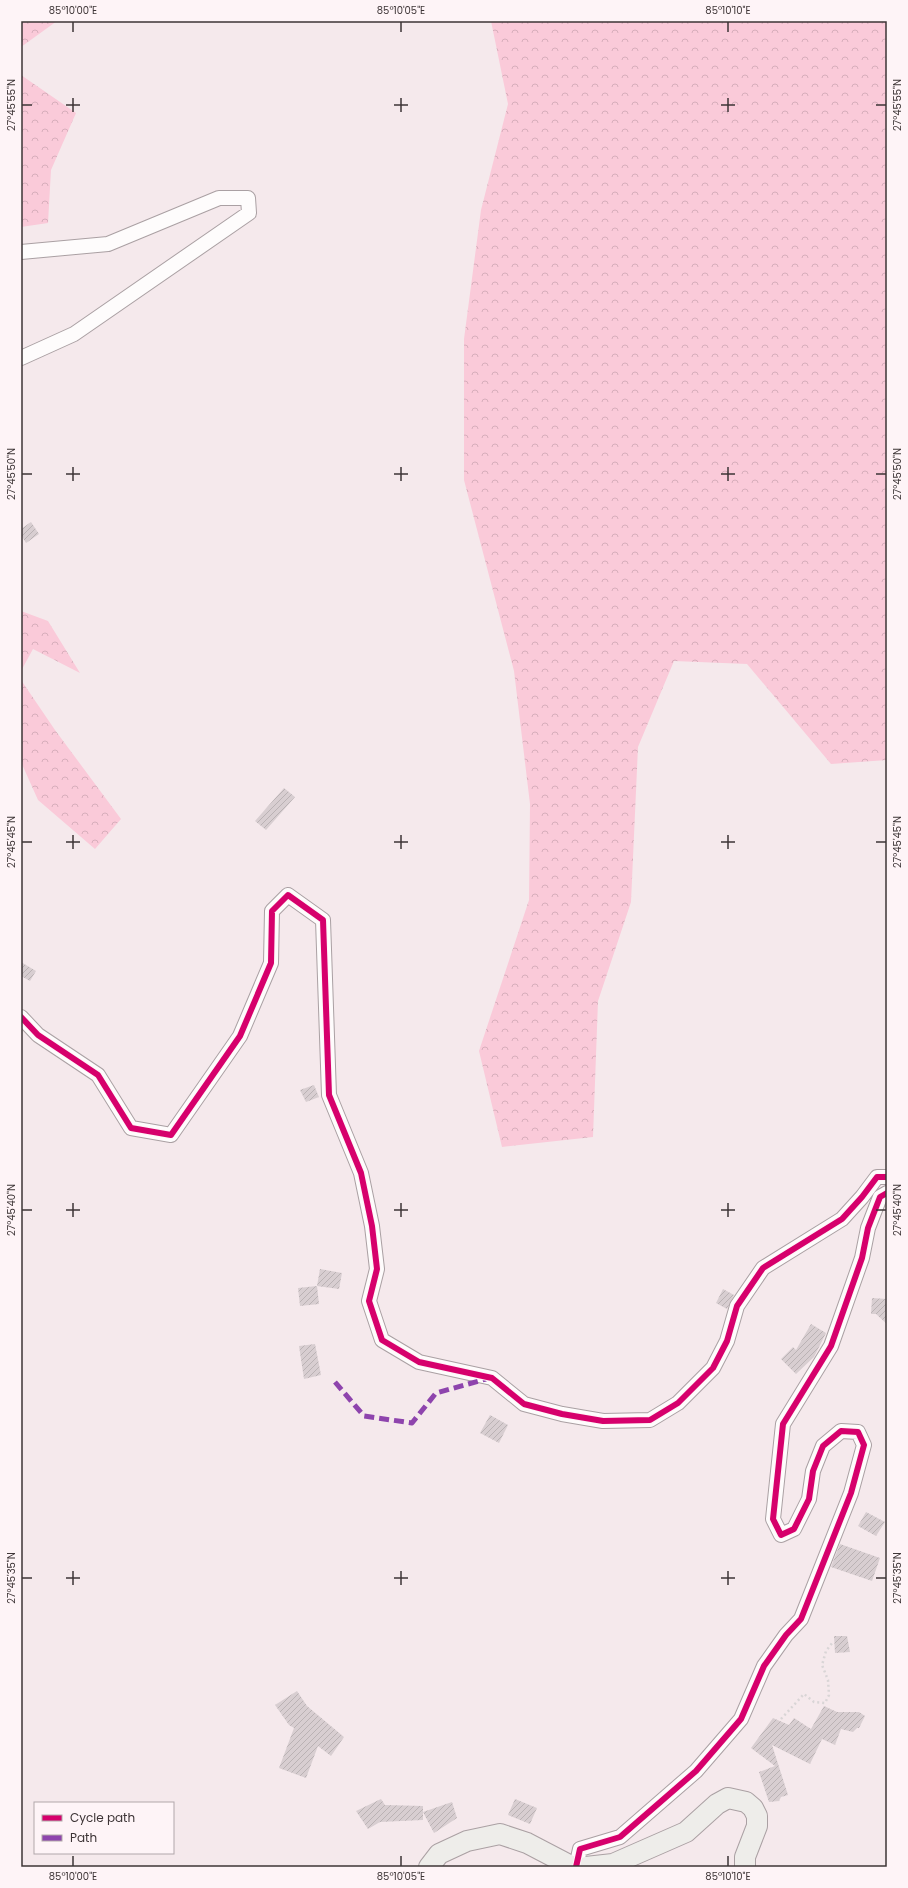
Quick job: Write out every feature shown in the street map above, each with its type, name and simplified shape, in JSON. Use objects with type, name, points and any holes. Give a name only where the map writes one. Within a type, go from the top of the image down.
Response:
[{"type":"street","points":[[21,252],[108,244],[219,198],[248,198],[249,213],[74,334],[21,358]]},
{"type":"street","points":[[21,1017],[38,1035],[98,1075],[131,1128],[172,1135],[240,1036],[272,963],[272,911],[288,895],[323,920],[329,1095],[361,1173],[372,1226],[377,1269],[369,1301],[382,1340],[419,1362],[492,1378],[524,1404],[562,1414],[603,1421],[650,1420],[678,1403],[713,1368],[727,1341],[737,1306],[763,1268],[842,1219],[862,1197],[877,1177],[887,1177]]},
{"type":"street","points":[[429,1867],[439,1854],[467,1841],[500,1834],[527,1843],[575,1867],[580,1849],[620,1837],[696,1771],[741,1719],[764,1666],[786,1635],[801,1619],[851,1493],[864,1445],[858,1432],[841,1431],[823,1446],[813,1471],[809,1499],[794,1529],[781,1535],[773,1519],[784,1424],[831,1346],[862,1258],[868,1228],[880,1197],[887,1193]]},
{"type":"street","points":[[586,1867],[613,1864],[686,1832],[717,1804],[728,1798],[746,1802],[753,1808],[757,1816],[757,1826],[745,1857],[745,1867]]},
{"type":"path","points":[[781,1719],[804,1694],[814,1702],[825,1703],[828,1695],[828,1680],[822,1665],[826,1651],[833,1642]]},
{"type":"green space","points":[[21,21],[57,21],[21,47]]},
{"type":"green space","points":[[491,21],[887,21],[887,760],[831,764],[747,664],[674,661],[638,747],[631,902],[598,1001],[593,1137],[502,1147],[479,1051],[529,900],[530,804],[514,671],[464,480],[464,339],[481,210],[508,104]]},
{"type":"green space","points":[[21,75],[76,113],[51,170],[48,223],[21,227]]},
{"type":"green space","points":[[21,611],[48,621],[80,673],[33,649],[21,671]]},
{"type":"green space","points":[[21,680],[55,730],[121,819],[95,849],[38,800],[21,762]]},
{"type":"building","points":[[31,522],[39,534],[26,543],[21,535],[21,529]]},
{"type":"building","points":[[284,788],[295,797],[266,830],[255,821]]},
{"type":"building","points":[[21,962],[36,971],[30,981],[21,976]]},
{"type":"building","points":[[314,1085],[319,1097],[306,1102],[300,1090]]},
{"type":"building","points":[[320,1269],[342,1273],[339,1289],[317,1286]]},
{"type":"building","points":[[317,1286],[319,1304],[300,1306],[298,1288]]},
{"type":"building","points":[[723,1289],[734,1295],[727,1309],[716,1303]]},
{"type":"building","points":[[872,1298],[887,1299],[887,1324],[876,1314],[871,1314]]},
{"type":"building","points":[[811,1324],[826,1333],[814,1357],[796,1374],[781,1359],[793,1347],[796,1350]]},
{"type":"building","points":[[315,1344],[321,1375],[304,1379],[299,1346]]},
{"type":"building","points":[[490,1415],[508,1425],[499,1443],[480,1433]]},
{"type":"building","points":[[866,1512],[885,1522],[876,1536],[858,1526]]},
{"type":"building","points":[[840,1544],[880,1558],[872,1581],[831,1567]]},
{"type":"building","points":[[834,1636],[847,1636],[850,1652],[835,1653]]},
{"type":"building","points":[[297,1691],[307,1706],[344,1737],[331,1756],[318,1746],[306,1778],[279,1768],[294,1728],[289,1725],[275,1705]]},
{"type":"building","points":[[824,1706],[837,1712],[859,1712],[865,1716],[859,1728],[853,1732],[841,1729],[835,1745],[822,1739],[810,1764],[772,1745],[788,1795],[781,1797],[779,1801],[769,1802],[759,1772],[775,1766],[751,1748],[773,1718],[789,1725],[794,1718],[811,1729]]},
{"type":"building","points":[[381,1799],[385,1805],[423,1806],[423,1820],[380,1822],[368,1829],[356,1811]]},
{"type":"building","points":[[515,1799],[537,1808],[530,1824],[508,1815]]},
{"type":"building","points":[[452,1802],[457,1818],[434,1833],[423,1812]]},
{"type":"marked path","points":[[335,1382],[364,1416],[412,1423],[436,1393],[486,1379]]},
{"type":"cycle path","points":[[21,1017],[38,1035],[98,1075],[131,1128],[171,1135],[240,1036],[271,963],[272,911],[288,895],[323,920],[329,1095],[361,1173],[372,1226],[377,1269],[369,1301],[382,1340],[419,1362],[492,1378],[524,1404],[562,1414],[603,1421],[650,1420],[678,1403],[713,1368],[727,1341],[737,1306],[763,1268],[842,1219],[862,1197],[877,1177],[887,1177]]},
{"type":"cycle path","points":[[576,1867],[580,1849],[620,1837],[696,1771],[741,1719],[764,1666],[786,1635],[801,1619],[851,1493],[864,1445],[858,1432],[841,1431],[823,1446],[813,1471],[809,1499],[794,1529],[781,1535],[773,1519],[783,1424],[831,1346],[862,1258],[868,1228],[880,1197],[887,1193]]}]
